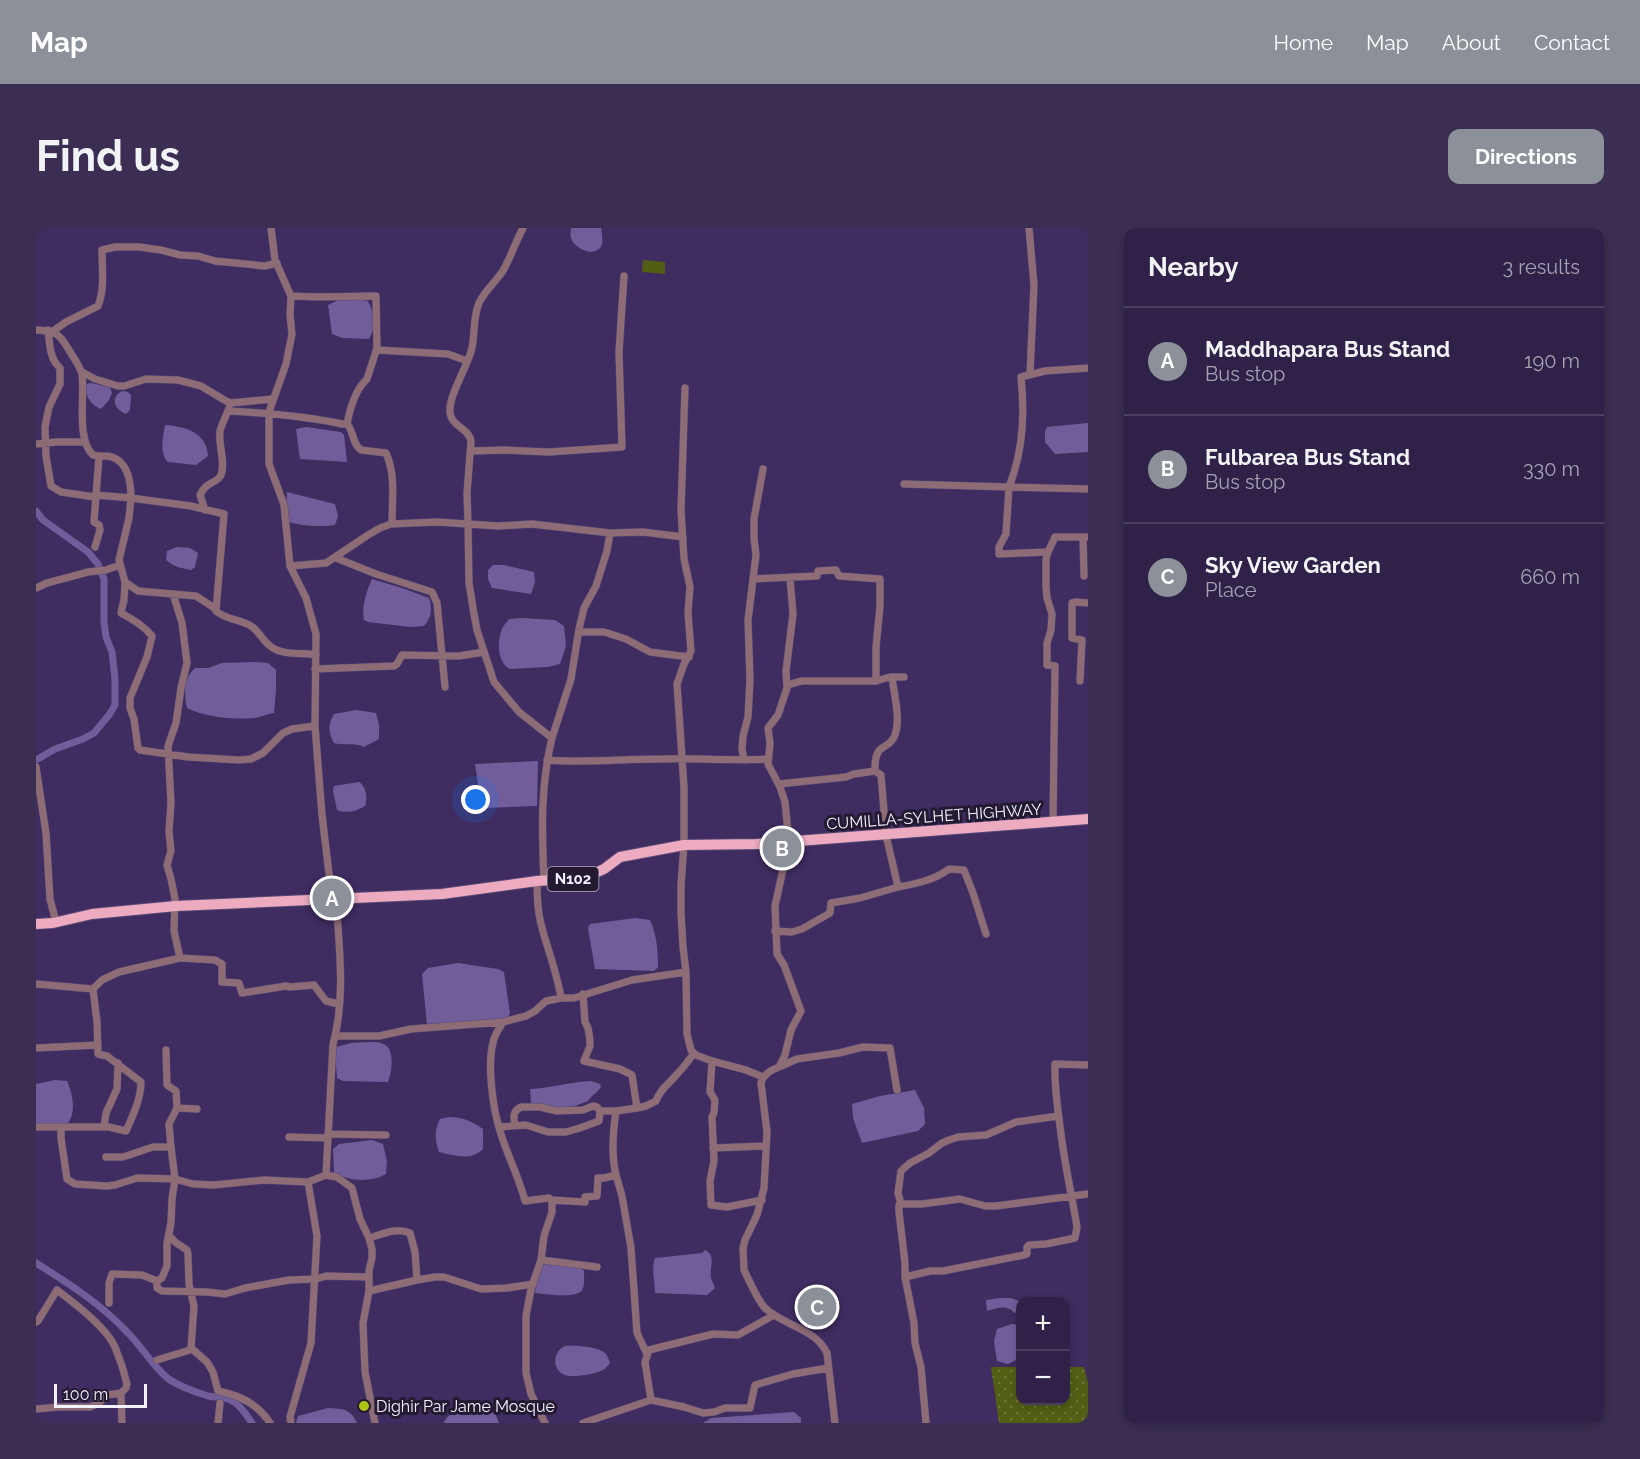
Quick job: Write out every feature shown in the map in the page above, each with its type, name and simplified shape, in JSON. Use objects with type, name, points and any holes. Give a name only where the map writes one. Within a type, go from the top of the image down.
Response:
[{"type":"highway","name":"CUMILLA-SYLHET HIGHWAY","points":[[36,924],[54,923],[92,914],[176,906],[442,894],[540,881],[584,878],[604,869],[620,857],[684,845],[789,842],[1088,819]]},
{"type":"street","points":[[271,228],[277,263],[291,296],[292,334],[286,364],[269,412],[269,464],[284,506],[290,566],[306,598],[316,634],[315,726],[322,815],[334,899],[340,976],[338,1025],[333,1044],[326,1175]]},
{"type":"street","points":[[524,228],[504,268],[479,303],[472,348],[455,392],[450,415],[456,424],[470,435],[472,451],[467,493],[469,583],[477,630],[494,682],[519,712],[552,738]]},
{"type":"street","points":[[1029,228],[1034,285],[1030,374]]},
{"type":"street","points":[[50,331],[98,306],[103,280],[102,250],[115,247],[139,247],[198,256],[215,261],[265,266],[277,263]]},
{"type":"street","points":[[472,451],[549,452],[621,447],[618,352],[624,276]]},
{"type":"street","points":[[291,296],[376,296],[376,350],[367,379],[353,402],[347,424]]},
{"type":"street","points":[[36,330],[50,331],[62,338],[81,372],[85,442],[89,452],[93,455],[112,456],[124,467],[131,481],[129,518],[120,556],[125,582],[121,613],[136,621],[152,636],[147,657],[130,698],[138,748],[142,752],[188,757],[251,759],[263,753],[283,734],[292,729],[315,726]]},
{"type":"street","points":[[50,331],[52,357],[60,368],[60,384],[47,412],[46,456],[53,489],[61,492],[191,506],[224,514],[216,612],[221,616],[251,626],[273,648],[284,652],[316,656]]},
{"type":"street","points":[[376,350],[448,354],[467,361]]},
{"type":"street","points":[[1048,552],[999,554],[999,546],[1006,534],[1009,487],[1014,476],[1023,432],[1021,376],[1088,368]]},
{"type":"street","points":[[81,372],[118,386],[146,379],[178,380],[201,386],[231,403],[273,399]]},
{"type":"street","points":[[685,388],[681,510],[684,559],[690,587],[688,613],[691,651],[677,684],[682,759],[684,845],[681,913],[682,947],[686,972],[687,1034],[694,1053],[763,1077]]},
{"type":"street","points":[[205,510],[201,495],[207,484],[217,480],[220,476],[222,463],[220,429],[231,403]]},
{"type":"street","points":[[228,411],[269,412],[347,424],[351,428],[358,448],[386,453],[392,473],[393,524]]},
{"type":"street","points":[[36,444],[85,442]]},
{"type":"street","points":[[95,547],[100,530],[99,525],[94,522],[99,456]]},
{"type":"street","points":[[744,760],[742,749],[748,717],[750,680],[748,620],[756,555],[754,519],[763,469]]},
{"type":"street","points":[[904,484],[1088,489]]},
{"type":"street","points":[[290,566],[326,563],[374,531],[393,524],[437,522],[498,526],[532,524],[610,533],[643,532],[683,537]]},
{"type":"street","points":[[561,998],[537,905],[547,760],[571,679],[584,608],[596,586],[610,533]]},
{"type":"street","points":[[1053,822],[1055,666],[1047,665],[1047,644],[1052,614],[1047,598],[1046,559],[1054,537],[1085,537],[1084,576]]},
{"type":"street","points":[[336,558],[432,592],[437,603],[446,687]]},
{"type":"street","points":[[36,588],[47,583],[120,565]]},
{"type":"street","points":[[753,579],[813,577],[817,576],[818,571],[836,570],[839,576],[880,579],[880,606],[876,634],[876,681]]},
{"type":"street","points":[[779,1067],[785,1055],[791,1030],[801,1011],[784,965],[777,954],[775,906],[789,842],[785,802],[779,784],[768,764],[770,743],[768,728],[778,715],[787,685],[786,671],[793,614],[790,578]]},
{"type":"street","points":[[125,582],[138,591],[196,596],[216,609]]},
{"type":"street","points":[[173,594],[182,623],[187,663],[178,716],[168,746],[171,851],[167,865],[176,906],[174,931],[180,958]]},
{"type":"street","points":[[1080,681],[1082,640],[1072,638],[1072,603],[1088,603]]},
{"type":"street","points":[[579,632],[604,632],[626,639],[650,652],[689,657]]},
{"type":"street","points":[[315,669],[394,666],[402,655],[459,656],[484,652]]},
{"type":"street","points":[[875,771],[876,755],[879,749],[893,740],[896,728],[897,712],[892,677]]},
{"type":"street","points":[[787,685],[802,681],[876,681],[904,677]]},
{"type":"street","points":[[547,760],[582,762],[768,759]]},
{"type":"street","points":[[36,767],[46,833],[50,899],[54,923]]},
{"type":"street","points":[[779,784],[846,777],[875,771],[881,775],[885,835],[898,887]]},
{"type":"street","points":[[775,931],[792,933],[830,913],[831,903],[860,898],[931,879],[949,869],[964,870],[986,934]]},
{"type":"street","points":[[93,989],[102,980],[120,972],[180,958],[215,960],[222,964],[222,982],[239,983],[242,993],[286,986],[314,985],[326,1001],[339,1004]]},
{"type":"street","points":[[335,1036],[379,1036],[411,1029],[502,1022],[526,1016],[546,1001],[574,998],[632,980],[686,972]]},
{"type":"street","points":[[36,984],[93,989]]},
{"type":"street","points":[[36,1127],[104,1127],[126,1131],[140,1098],[141,1082],[118,1063],[107,1056],[98,1054],[93,989]]},
{"type":"street","points":[[583,994],[585,1022],[590,1035],[590,1046],[584,1061],[620,1069],[632,1076],[637,1108]]},
{"type":"street","points":[[502,1022],[493,1041],[491,1052],[492,1086],[499,1127],[513,1169],[520,1181],[525,1201],[549,1198],[585,1202],[585,1197],[597,1196],[598,1178],[616,1175]]},
{"type":"street","points":[[36,1048],[98,1045]]},
{"type":"street","points":[[835,1423],[827,1353],[824,1346],[816,1338],[764,1307],[744,1270],[743,1248],[757,1215],[764,1188],[765,1108],[761,1083],[763,1077],[771,1070],[797,1059],[863,1047],[890,1048],[897,1090]]},
{"type":"street","points":[[157,1281],[162,1278],[167,1266],[167,1243],[175,1179],[169,1124],[177,1108],[176,1091],[166,1085],[166,1050]]},
{"type":"street","points":[[515,1125],[513,1118],[521,1107],[540,1107],[557,1111],[583,1110],[593,1106],[600,1111],[616,1111],[646,1106],[656,1101],[664,1086],[676,1076],[694,1053]]},
{"type":"street","points":[[712,1061],[710,1092],[711,1097],[715,1100],[712,1117],[714,1161],[710,1180],[711,1205],[727,1207],[762,1200]]},
{"type":"street","points":[[104,1127],[106,1113],[117,1089],[118,1063]]},
{"type":"street","points":[[905,1277],[1024,1255],[1027,1254],[1029,1245],[1075,1238],[1077,1227],[1058,1116],[1054,1080],[1055,1064],[1088,1065]]},
{"type":"street","points":[[177,1108],[197,1109]]},
{"type":"street","points":[[499,1127],[526,1125],[548,1132],[566,1132],[599,1121],[600,1111]]},
{"type":"street","points":[[616,1111],[613,1126],[614,1164],[631,1248],[637,1332],[647,1354]]},
{"type":"street","points":[[926,1423],[921,1367],[905,1277],[899,1212],[901,1204],[898,1193],[901,1171],[942,1143],[958,1137],[986,1134],[1016,1122],[1058,1116]]},
{"type":"street","points":[[61,1127],[67,1179],[75,1184],[107,1186],[137,1178],[175,1179],[193,1184],[214,1185],[264,1180],[308,1182],[326,1175],[337,1176],[352,1188],[360,1219],[369,1238],[372,1258],[363,1323],[369,1398],[375,1423]]},
{"type":"street","points":[[289,1137],[386,1135]]},
{"type":"street","points":[[713,1148],[766,1146]]},
{"type":"street","points":[[106,1157],[123,1157],[153,1147],[171,1147]]},
{"type":"street","points":[[291,1423],[290,1417],[311,1343],[316,1279],[317,1236],[308,1182]]},
{"type":"street","points":[[901,1204],[960,1199],[996,1206],[1088,1194]]},
{"type":"street","points":[[545,1423],[531,1394],[526,1373],[526,1316],[541,1260],[544,1236],[552,1212],[552,1200]]},
{"type":"street","points":[[369,1238],[394,1231],[410,1233],[415,1252],[417,1280]]},
{"type":"street","points":[[157,1360],[190,1350],[191,1347],[194,1306],[189,1284],[187,1250],[169,1235]]},
{"type":"street","points":[[541,1260],[597,1267]]},
{"type":"street","points":[[109,1303],[109,1283],[112,1274],[142,1275],[157,1281]]},
{"type":"street","points":[[157,1281],[157,1288],[162,1291],[225,1294],[289,1280],[316,1279],[326,1276],[369,1277]]},
{"type":"street","points":[[369,1291],[435,1277],[444,1277],[481,1289],[533,1284]]},
{"type":"street","points":[[36,1322],[57,1290],[107,1334],[115,1345],[127,1384],[121,1393],[106,1395],[99,1403],[90,1407],[36,1409]]},
{"type":"street","points":[[651,1400],[645,1362],[649,1350],[713,1334],[738,1335],[774,1315]]},
{"type":"street","points":[[191,1347],[207,1362],[213,1372],[218,1392],[255,1405],[270,1423]]},
{"type":"street","points":[[583,1423],[651,1400],[703,1413],[725,1408],[750,1408],[755,1385],[793,1374],[828,1368]]},
{"type":"street","points":[[121,1393],[122,1423]]},
{"type":"street","points":[[218,1423],[220,1403]]},
{"type":"green space","points":[[643,260],[665,262],[665,274],[642,272]]},
{"type":"green space","points":[[991,1367],[1016,1367],[1016,1405],[1070,1405],[1070,1367],[1084,1367],[1088,1383],[1088,1423],[999,1423]]},
{"type":"shaded area","points":[[571,228],[601,228],[600,248],[593,252],[579,248],[571,237]]},
{"type":"shaded area","points":[[354,298],[368,301],[372,311],[374,325],[369,339],[342,338],[332,334],[328,305],[341,299]]},
{"type":"shaded area","points":[[86,384],[110,387],[112,393],[101,409],[91,402],[87,395]]},
{"type":"shaded area","points":[[122,391],[131,395],[130,410],[126,414],[115,403],[116,397]]},
{"type":"shaded area","points":[[1088,423],[1088,452],[1055,454],[1045,442],[1047,427]]},
{"type":"shaded area","points":[[165,425],[187,429],[199,436],[204,441],[208,456],[196,465],[168,462],[163,454]]},
{"type":"shaded area","points":[[306,427],[341,432],[344,435],[347,462],[300,459],[296,429]]},
{"type":"shaded area","points":[[287,492],[335,504],[338,516],[335,525],[312,526],[289,522],[286,513]]},
{"type":"shaded area","points":[[177,547],[190,548],[198,553],[195,567],[191,570],[175,566],[166,560],[167,551]]},
{"type":"shaded area","points":[[493,565],[504,565],[534,572],[535,582],[531,594],[492,588],[488,579],[488,570]]},
{"type":"shaded area","points":[[372,579],[429,598],[431,613],[424,626],[410,627],[364,620],[366,593]]},
{"type":"shaded area","points":[[509,619],[555,620],[564,626],[566,646],[560,664],[510,669],[503,663],[499,647],[502,628]]},
{"type":"shaded area","points":[[222,663],[268,663],[276,670],[274,713],[255,718],[238,719],[211,716],[187,708],[185,686],[195,668],[208,668]]},
{"type":"shaded area","points":[[356,710],[376,713],[379,739],[364,747],[334,743],[330,728],[334,714]]},
{"type":"shaded area","points":[[538,761],[537,806],[485,808],[479,790],[475,764]]},
{"type":"shaded area","points":[[359,782],[366,793],[365,806],[344,812],[337,810],[334,786]]},
{"type":"shaded area","points":[[635,918],[650,920],[657,943],[658,967],[654,971],[595,969],[588,928],[590,924]]},
{"type":"shaded area","points":[[458,963],[504,972],[510,1014],[506,1019],[427,1025],[422,974],[428,968]]},
{"type":"shaded area","points":[[375,1042],[386,1045],[392,1060],[388,1082],[343,1081],[337,1078],[336,1047],[351,1043]]},
{"type":"shaded area","points":[[55,1080],[67,1081],[72,1098],[72,1116],[66,1125],[36,1126],[36,1084]]},
{"type":"shaded area","points":[[591,1081],[600,1084],[601,1087],[588,1101],[567,1109],[531,1103],[530,1089]]},
{"type":"shaded area","points":[[915,1090],[924,1108],[925,1124],[918,1131],[862,1143],[853,1118],[852,1104]]},
{"type":"shaded area","points":[[449,1117],[467,1120],[483,1129],[483,1149],[468,1156],[439,1152],[436,1140],[437,1127],[440,1119]]},
{"type":"shaded area","points":[[372,1140],[383,1144],[387,1161],[386,1174],[373,1179],[360,1180],[334,1173],[333,1149],[339,1144]]},
{"type":"shaded area","points":[[705,1250],[711,1255],[711,1278],[715,1288],[707,1295],[655,1293],[653,1271],[655,1258],[702,1253]]},
{"type":"shaded area","points":[[544,1262],[582,1269],[584,1286],[582,1290],[579,1293],[567,1295],[535,1293],[536,1282]]},
{"type":"shaded area","points":[[1000,1298],[1016,1300],[1016,1312],[1009,1308],[987,1311],[986,1300]]},
{"type":"shaded area","points":[[1016,1324],[1016,1360],[1008,1364],[997,1361],[994,1341],[997,1329]]},
{"type":"shaded area","points":[[565,1346],[598,1349],[606,1354],[610,1363],[604,1370],[595,1373],[578,1376],[565,1375],[558,1369],[555,1361],[558,1352]]},
{"type":"shaded area","points":[[328,1408],[346,1410],[352,1414],[357,1423],[296,1423],[298,1416]]},
{"type":"shaded area","points":[[460,1412],[495,1413],[499,1423],[444,1423],[452,1414]]},
{"type":"shaded area","points":[[794,1412],[801,1418],[801,1423],[703,1423],[711,1418]]},
{"type":"waterway","points":[[36,511],[43,520],[88,552],[98,564],[104,579],[104,622],[106,637],[112,652],[115,679],[115,705],[94,733],[55,749],[36,760]]},
{"type":"waterway","points":[[36,1263],[72,1286],[106,1312],[170,1380],[211,1397],[231,1400],[242,1409],[252,1423]]},
{"type":"place","name":"Fulbarea Bus Stand","points":[[782,848]]},
{"type":"place","name":"Maddhapara Bus Stand","points":[[332,898]]},
{"type":"place","name":"Sky View Garden","points":[[817,1307]]},
{"type":"place","name":"Dighir Par Jame Mosque","points":[[364,1406]]}]
